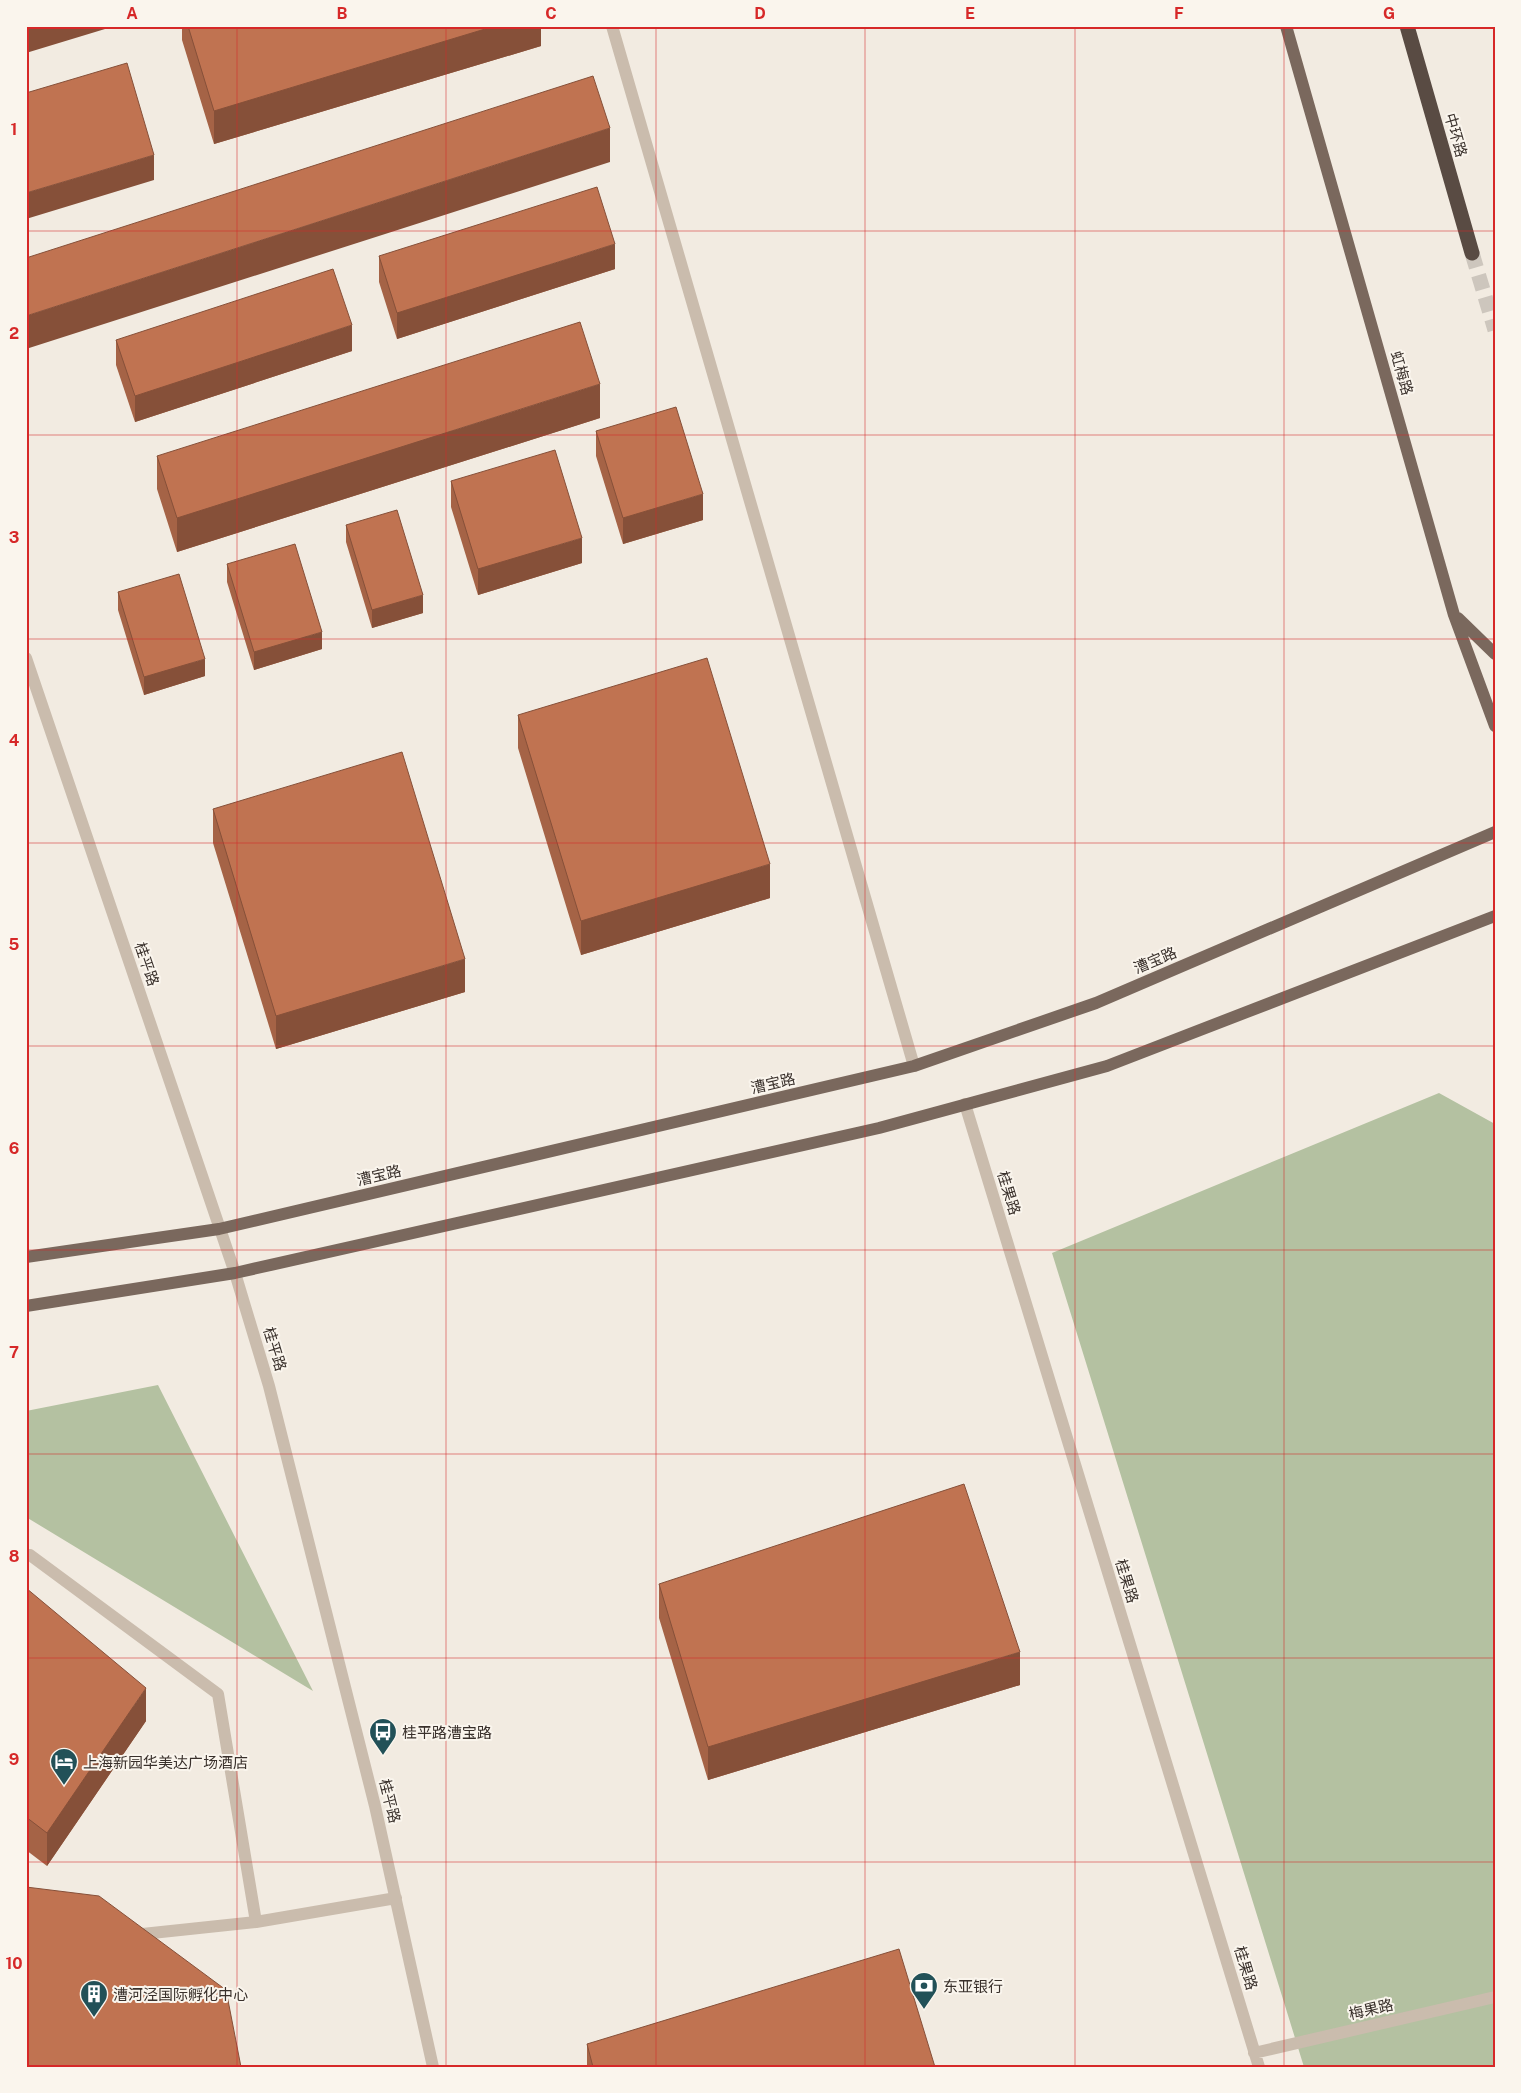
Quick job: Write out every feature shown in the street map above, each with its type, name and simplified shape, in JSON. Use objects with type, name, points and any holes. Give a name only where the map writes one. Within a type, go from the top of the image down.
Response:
[{"type":"highway","name":"中环路","points":[[1407,26],[1472,253]]},
{"type":"main road","name":"虹梅路","points":[[1286,26],[1454,615],[1495,726]]},
{"type":"main road","points":[[1454,615],[1495,654]]},
{"type":"main road","name":"漕宝路","points":[[26,1257],[219,1230],[914,1066],[1096,1004],[1495,832]]},
{"type":"main road","points":[[26,1306],[235,1273],[879,1128],[1106,1066],[1495,916]]},
{"type":"street","points":[[612,26],[914,1066]]},
{"type":"street","name":"桂平路","points":[[26,658],[235,1273],[269,1386],[375,1806],[433,2067]]},
{"type":"street","name":"桂果路","points":[[966,1104],[1259,2067]]},
{"type":"street","points":[[26,1555],[30,1555],[218,1694],[256,1922]]},
{"type":"street","points":[[118,1937],[256,1922],[396,1898]]},
{"type":"street","name":"梅果路","points":[[1254,2053],[1495,1997]]},
{"type":"green space","points":[[1439,1093],[1495,1124],[1495,2067],[1304,2067],[1052,1253]]},
{"type":"green space","points":[[158,1385],[313,1691],[26,1517],[26,1411]]},
{"type":"building","points":[[188,26],[495,26],[214,111]]},
{"type":"building","points":[[127,63],[154,155],[26,193],[26,93]]},
{"type":"building","points":[[593,76],[610,128],[26,316],[26,258]]},
{"type":"building","points":[[597,187],[615,244],[397,313],[379,256]]},
{"type":"building","points":[[333,269],[352,325],[135,396],[116,340]]},
{"type":"building","points":[[580,322],[600,384],[177,518],[157,456]]},
{"type":"building","points":[[676,407],[703,494],[623,518],[596,431]]},
{"type":"building","points":[[555,450],[582,538],[478,569],[451,481]]},
{"type":"building","points":[[397,510],[423,595],[372,610],[346,525]]},
{"type":"building","points":[[295,544],[322,632],[254,652],[227,564]]},
{"type":"building","points":[[179,574],[205,659],[144,677],[118,592]]},
{"type":"building","points":[[707,658],[770,864],[581,921],[518,715]]},
{"type":"building","points":[[402,752],[465,959],[276,1016],[213,809]]},
{"type":"building","points":[[964,1484],[1020,1652],[708,1747],[659,1584]]},
{"type":"building","name":"上海新园华美达广场酒店","points":[[26,1588],[146,1688],[47,1833],[26,1817]]},
{"type":"building","points":[[26,1887],[99,1896],[226,1990],[241,2067],[26,2067]]},
{"type":"building","points":[[899,1949],[935,2067],[593,2067],[587,2044]]},
{"type":"tunnel","points":[[1472,253],[1495,330]]},
{"type":"place","name":"桂平路漕宝路","points":[[383,1756]]},
{"type":"place","name":"上海新园华美达广场酒店","points":[[64,1786]]},
{"type":"place","name":"东亚银行","points":[[924,2010]]},
{"type":"place","name":"漕河泾国际孵化中心","points":[[94,2018]]}]
